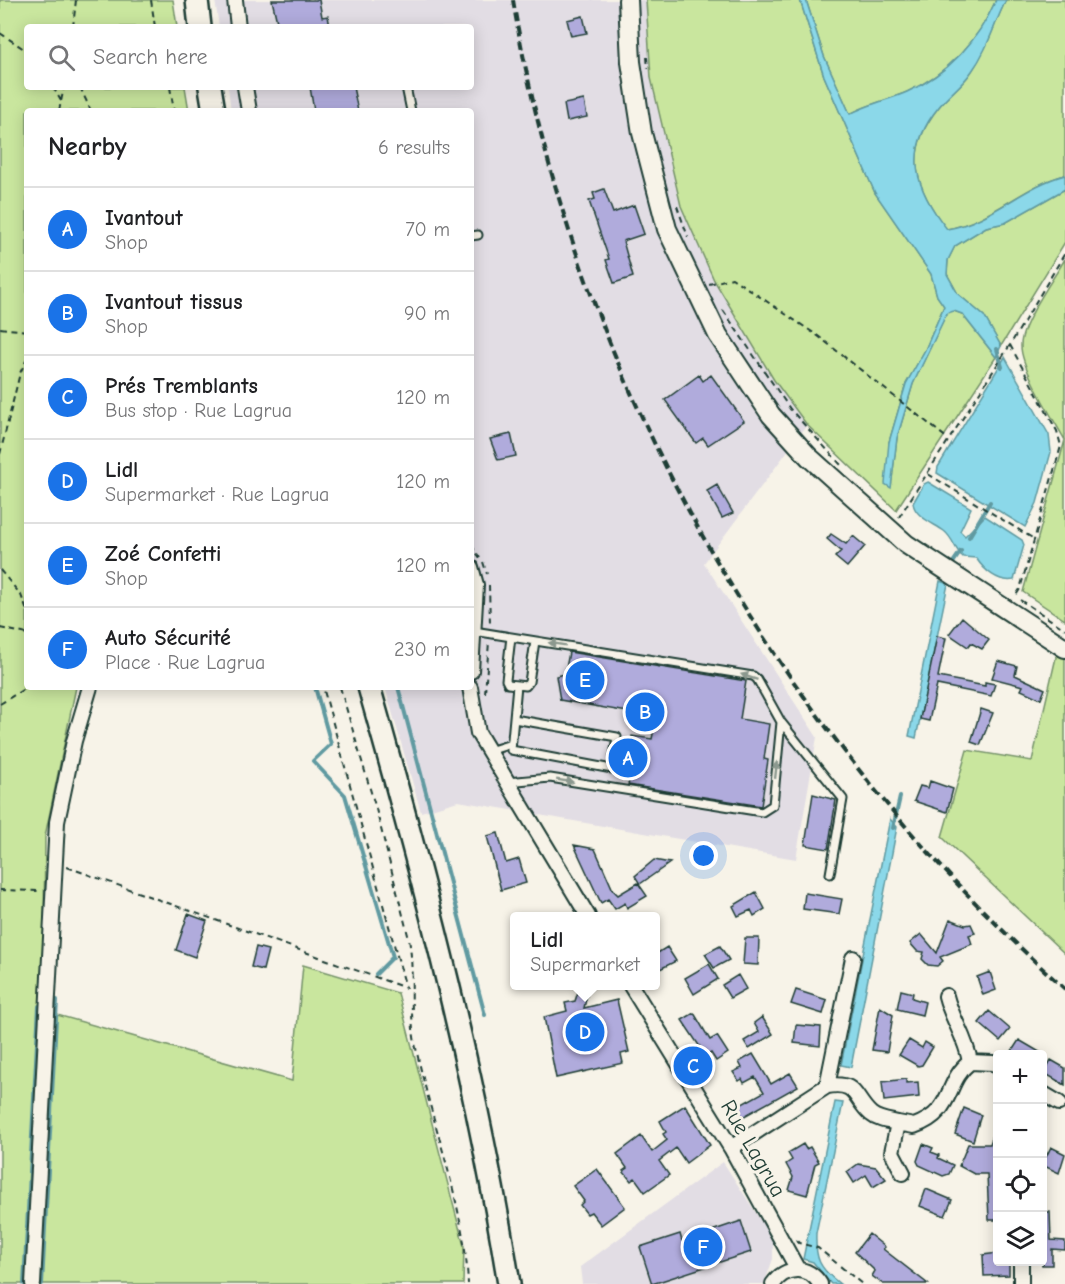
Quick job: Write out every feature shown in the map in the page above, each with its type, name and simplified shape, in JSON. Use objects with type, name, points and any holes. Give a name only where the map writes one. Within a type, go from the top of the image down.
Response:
[{"type":"main road","points":[[197,0],[200,24]]},
{"type":"main road","points":[[628,0],[631,62],[642,133],[667,229],[718,334],[771,415],[809,457],[906,544],[1065,648]]},
{"type":"main road","points":[[210,90],[214,108]]},
{"type":"main road","points":[[370,690],[437,942],[477,1112],[509,1284]]},
{"type":"main road","points":[[477,1112],[497,1284]]},
{"type":"street","points":[[235,0],[238,24]]},
{"type":"street","points":[[246,90],[248,108]]},
{"type":"street","points":[[474,578],[476,585],[474,632]]},
{"type":"street","points":[[33,1284],[59,804],[89,690]]},
{"type":"street","points":[[471,690],[478,733],[586,912]]},
{"type":"street","points":[[827,1086],[853,957]]},
{"type":"street","name":"Rue Lagrua","points":[[633,990],[731,1148],[798,1270]]},
{"type":"street","points":[[946,996],[949,1010],[966,1042],[970,1062]]},
{"type":"street","points":[[731,1148],[827,1086],[839,1084],[852,1089],[872,1115],[914,1126],[939,1111],[948,1100],[959,1070],[970,1062],[993,1065]]},
{"type":"street","points":[[1047,1096],[1059,1103]]},
{"type":"street","points":[[898,1123],[892,1152],[903,1173]]},
{"type":"street","points":[[776,1281],[783,1241]]},
{"type":"street","points":[[1021,1266],[1022,1284]]},
{"type":"street","points":[[776,1281],[798,1270],[810,1273],[820,1284]]},
{"type":"lane","points":[[407,90],[410,108]]},
{"type":"lane","points":[[474,632],[753,676],[759,681],[782,722],[843,799],[830,874]]},
{"type":"lane","points":[[511,637],[506,680],[508,684],[526,686],[529,682],[535,641]]},
{"type":"lane","points":[[514,719],[613,735],[618,740],[613,766],[608,770],[513,752],[512,744],[514,719],[517,685]]},
{"type":"lane","points":[[507,782],[550,778],[762,812],[773,805],[782,722]]},
{"type":"lane","points":[[489,751],[512,744]]},
{"type":"path","points":[[73,24],[75,0]]},
{"type":"path","points":[[151,0],[155,24]]},
{"type":"path","points":[[0,33],[24,49]]},
{"type":"path","points":[[645,46],[648,70]]},
{"type":"path","points":[[56,90],[61,101]]},
{"type":"path","points":[[60,108],[63,90]]},
{"type":"path","points":[[81,90],[90,108]]},
{"type":"path","points":[[170,90],[174,108]]},
{"type":"path","points":[[675,199],[690,241]]},
{"type":"path","points":[[903,524],[897,519],[1010,345],[1065,253]]},
{"type":"path","points":[[712,291],[709,284],[732,278],[818,336],[948,439]]},
{"type":"path","points":[[722,308],[790,409],[842,466]]},
{"type":"path","points":[[0,328],[24,331]]},
{"type":"path","points":[[1010,345],[1061,440],[1020,589],[1015,597]]},
{"type":"path","points":[[0,454],[24,365]]},
{"type":"path","points":[[927,474],[1034,539]]},
{"type":"path","points":[[0,570],[21,596],[24,604]]},
{"type":"path","points":[[0,628],[24,633]]},
{"type":"path","points":[[0,704],[24,689]]},
{"type":"path","points":[[56,863],[406,988],[324,690]]},
{"type":"path","points":[[341,690],[376,809],[408,939],[412,1028],[466,1252],[468,1284]]},
{"type":"path","points":[[0,890],[55,891]]},
{"type":"path","points":[[805,1245],[818,1248],[862,1284]]},
{"type":"shaded area","points":[[215,0],[646,0],[646,15],[714,280],[774,380],[807,425],[704,563],[817,737],[796,859],[458,801],[421,812],[386,690],[474,690],[474,108],[231,108],[228,90],[474,90],[474,24],[219,24]]},
{"type":"shaded area","points":[[723,1162],[773,1239],[773,1259],[764,1284],[582,1284],[580,1267]]},
{"type":"green space","points":[[0,0],[173,0],[177,24],[24,24],[24,90],[186,90],[188,108],[24,108],[24,690],[75,690],[45,836],[43,1011],[292,1081],[303,965],[398,993],[464,1246],[463,1284],[0,1284]]},
{"type":"green space","points":[[646,0],[800,0],[824,76],[875,193],[931,274],[937,296],[944,306],[925,350],[906,384],[889,442],[891,487],[897,438],[913,384],[947,312],[954,311],[962,314],[996,357],[896,510],[807,425],[774,380],[714,280],[681,206],[651,78]]},
{"type":"green space","points":[[806,0],[996,0],[971,42],[936,76],[907,92],[850,114],[824,56]]},
{"type":"green space","points":[[1006,0],[1065,0],[1065,175],[1035,187],[978,219],[946,229],[927,199],[921,184],[917,170],[920,140],[938,108],[975,67]]},
{"type":"green space","points":[[1065,189],[1065,242],[1001,346],[984,316],[958,294],[947,274],[948,260],[955,246],[986,227],[1005,223]]},
{"type":"green space","points":[[1065,259],[1065,440],[1032,379],[1022,355],[1021,345],[1026,325]]},
{"type":"green space","points":[[1065,440],[1065,620],[1023,592]]},
{"type":"green space","points":[[1057,653],[1065,658],[1065,954],[942,837],[967,750],[1032,761]]},
{"type":"water","points":[[800,0],[806,0],[824,56],[850,114],[907,92],[936,76],[971,42],[996,0],[1006,0],[978,63],[938,108],[920,139],[917,170],[921,184],[927,199],[947,229],[978,219],[1035,187],[1065,175],[1065,189],[1005,223],[986,227],[955,246],[948,260],[947,274],[958,294],[984,316],[1001,346],[996,357],[962,314],[954,311],[947,313],[913,384],[897,438],[891,488],[885,484],[889,442],[906,384],[925,350],[944,306],[937,296],[931,274],[875,193],[824,76]]},
{"type":"water","points":[[1005,357],[1049,435],[1051,452],[1037,503],[1025,527],[937,473],[938,467]]},
{"type":"water","points":[[928,482],[971,508],[960,531],[965,536],[985,516],[1022,540],[1024,545],[1014,580],[997,578],[987,571],[976,558],[963,557],[944,531],[917,512],[913,503],[924,484]]},
{"type":"water","points":[[940,581],[948,584],[916,738],[909,736]]},
{"type":"water","points":[[890,819],[897,827],[851,1067],[841,1065]]},
{"type":"water","points":[[835,1102],[843,1103],[816,1242],[823,1268],[840,1284],[831,1284],[813,1262],[803,1259]]},
{"type":"building","points":[[272,0],[319,0],[322,17],[328,16],[329,24],[279,24]]},
{"type":"building","points":[[583,16],[587,33],[571,36],[567,20]]},
{"type":"building","points":[[310,90],[354,90],[357,108],[314,108]]},
{"type":"building","points":[[584,100],[587,117],[567,121],[564,104]]},
{"type":"building","points":[[604,189],[613,213],[634,205],[644,234],[623,241],[633,277],[614,283],[606,260],[609,259],[589,201],[595,199],[593,193]]},
{"type":"building","points":[[699,375],[703,381],[711,375],[744,421],[708,445],[703,438],[696,443],[665,400]]},
{"type":"building","points":[[511,434],[516,456],[498,460],[490,439]]},
{"type":"building","points":[[717,485],[733,513],[722,518],[707,491]]},
{"type":"building","points":[[831,534],[846,544],[853,536],[865,546],[847,567],[835,557],[841,551],[827,539]]},
{"type":"building","points":[[962,617],[989,640],[982,649],[971,643],[968,647],[949,634]]},
{"type":"building","points":[[937,636],[946,638],[938,677],[985,686],[985,682],[995,684],[991,696],[937,685],[929,721],[920,719]]},
{"type":"building","points":[[569,652],[746,681],[740,719],[769,724],[764,759],[768,760],[761,806],[628,785],[629,781],[625,780],[632,736],[652,739],[657,714],[634,710],[633,713],[560,700],[556,676],[565,674]]},
{"type":"building","points":[[998,661],[1017,666],[1015,675],[1045,689],[1041,699],[1021,690],[1023,686],[992,678]]},
{"type":"building","points":[[981,709],[993,713],[980,745],[971,742]]},
{"type":"building","points":[[930,781],[953,789],[947,812],[914,801],[920,786],[928,788]]},
{"type":"building","points":[[813,794],[836,800],[828,849],[805,845]]},
{"type":"building","points":[[498,833],[506,863],[519,859],[526,883],[501,890],[487,836]]},
{"type":"building","points":[[574,845],[595,849],[613,890],[618,895],[638,883],[647,896],[627,908],[625,903],[615,909],[608,899],[601,903]]},
{"type":"building","points":[[654,860],[670,863],[640,884],[635,876]]},
{"type":"building","points":[[756,892],[765,909],[754,916],[751,910],[738,916],[733,906]]},
{"type":"building","points":[[805,893],[842,899],[839,914],[803,909]]},
{"type":"building","points":[[188,914],[207,921],[195,957],[176,950]]},
{"type":"building","points":[[950,919],[965,925],[971,924],[975,933],[969,935],[972,944],[940,957],[943,961],[937,966],[928,965],[922,959],[924,952],[917,951],[910,943],[921,934],[937,953]]},
{"type":"building","points":[[745,938],[759,938],[758,965],[743,964]]},
{"type":"building","points":[[720,946],[729,960],[714,968],[705,954]]},
{"type":"building","points":[[256,947],[268,950],[263,970],[251,967]]},
{"type":"building","points":[[667,947],[676,961],[660,969],[660,951]]},
{"type":"building","points":[[709,964],[718,979],[694,994],[685,978]]},
{"type":"building","points":[[990,972],[996,990],[983,995],[977,977]]},
{"type":"building","points":[[738,975],[746,989],[730,998],[722,985]]},
{"type":"building","points":[[579,990],[588,990],[584,1008],[617,1000],[629,1052],[621,1054],[623,1063],[556,1078],[544,1017],[567,1011],[565,1003],[575,1001]]},
{"type":"building","points":[[796,990],[827,1000],[823,1014],[791,1004]]},
{"type":"building","points":[[901,990],[913,993],[912,998],[925,1002],[922,1015],[897,1009]]},
{"type":"building","points":[[880,1007],[893,1015],[887,1052],[872,1050]]},
{"type":"building","points":[[989,1011],[1010,1029],[1000,1041],[979,1023]]},
{"type":"building","points":[[694,1013],[710,1040],[717,1036],[728,1053],[716,1061],[711,1053],[706,1056],[682,1020]]},
{"type":"building","points":[[762,1017],[773,1034],[749,1049],[744,1041],[759,1032],[754,1023]]},
{"type":"building","points":[[796,1025],[821,1027],[820,1046],[794,1043]]},
{"type":"building","points":[[909,1040],[922,1048],[925,1042],[933,1047],[922,1065],[918,1066],[899,1055]]},
{"type":"building","points":[[1019,1040],[1036,1050],[1013,1050]]},
{"type":"building","points":[[753,1054],[771,1084],[790,1073],[798,1086],[739,1119],[733,1109],[764,1092],[755,1077],[744,1083],[742,1079],[739,1081],[733,1072],[742,1068],[739,1062]]},
{"type":"building","points":[[1051,1060],[1065,1068],[1065,1085],[1047,1075],[1047,1067]]},
{"type":"building","points":[[906,1079],[906,1083],[918,1082],[919,1097],[884,1101],[882,1082]]},
{"type":"building","points":[[685,1105],[710,1145],[686,1163],[676,1148],[659,1161],[669,1175],[645,1192],[635,1178],[631,1181],[623,1171],[627,1168],[617,1154],[641,1136],[652,1152],[667,1140],[663,1134],[666,1132],[660,1121]]},
{"type":"building","points":[[964,1108],[981,1115],[973,1141],[955,1134]]},
{"type":"building","points":[[993,1136],[993,1220],[989,1220],[987,1174],[974,1174],[959,1166],[968,1144],[990,1144]]},
{"type":"building","points":[[803,1144],[806,1149],[810,1147],[819,1162],[815,1164],[807,1195],[789,1190],[793,1177],[786,1164],[792,1160],[788,1153]]},
{"type":"building","points":[[923,1144],[933,1148],[931,1152],[939,1155],[938,1158],[953,1165],[949,1174],[943,1176],[919,1165],[917,1161]]},
{"type":"building","points":[[1051,1147],[1065,1154],[1059,1173],[1047,1167],[1047,1155]]},
{"type":"building","points":[[858,1164],[876,1167],[886,1179],[873,1187],[866,1175],[854,1183],[847,1172]]},
{"type":"building","points":[[597,1169],[625,1207],[601,1225],[591,1212],[587,1214],[580,1205],[584,1201],[573,1186]]},
{"type":"building","points":[[926,1189],[952,1200],[945,1216],[920,1206]]},
{"type":"building","points":[[1047,1212],[1050,1212],[1051,1240],[1065,1241],[1065,1250],[1052,1249],[1052,1265],[1047,1265]]},
{"type":"building","points":[[741,1221],[751,1252],[652,1284],[640,1247],[680,1234],[682,1241]]},
{"type":"building","points":[[869,1234],[885,1247],[883,1249],[928,1284],[883,1284],[872,1276],[875,1271],[855,1252]]},
{"type":"building","points":[[993,1254],[993,1266],[1009,1266],[1009,1275],[984,1276],[983,1255]]},
{"type":"waterway","points":[[997,349],[1002,367]]},
{"type":"waterway","points":[[969,537],[990,502]]},
{"type":"waterway","points":[[950,567],[961,551]]},
{"type":"waterway","points":[[316,690],[331,744],[313,761],[345,795],[393,957],[376,974]]},
{"type":"waterway","points":[[399,690],[485,1015]]},
{"type":"waterway","points":[[893,828],[900,797]]},
{"type":"waterway","points":[[42,1284],[57,1000]]},
{"type":"waterway","points":[[24,1284],[39,1006]]},
{"type":"railway","points":[[513,0],[543,141],[585,279],[640,412],[705,541],[781,664],[867,780],[962,889],[1065,989]]},
{"type":"place","name":"Zoé Confetti","points":[[585,680]]},
{"type":"place","name":"Ivantout tissus","points":[[645,712]]},
{"type":"place","name":"Ivantout","points":[[628,758]]},
{"type":"place","name":"Lidl","points":[[585,1032]]},
{"type":"place","name":"Prés Tremblants","points":[[693,1066]]},
{"type":"place","name":"Auto Sécurité","points":[[703,1247]]}]
